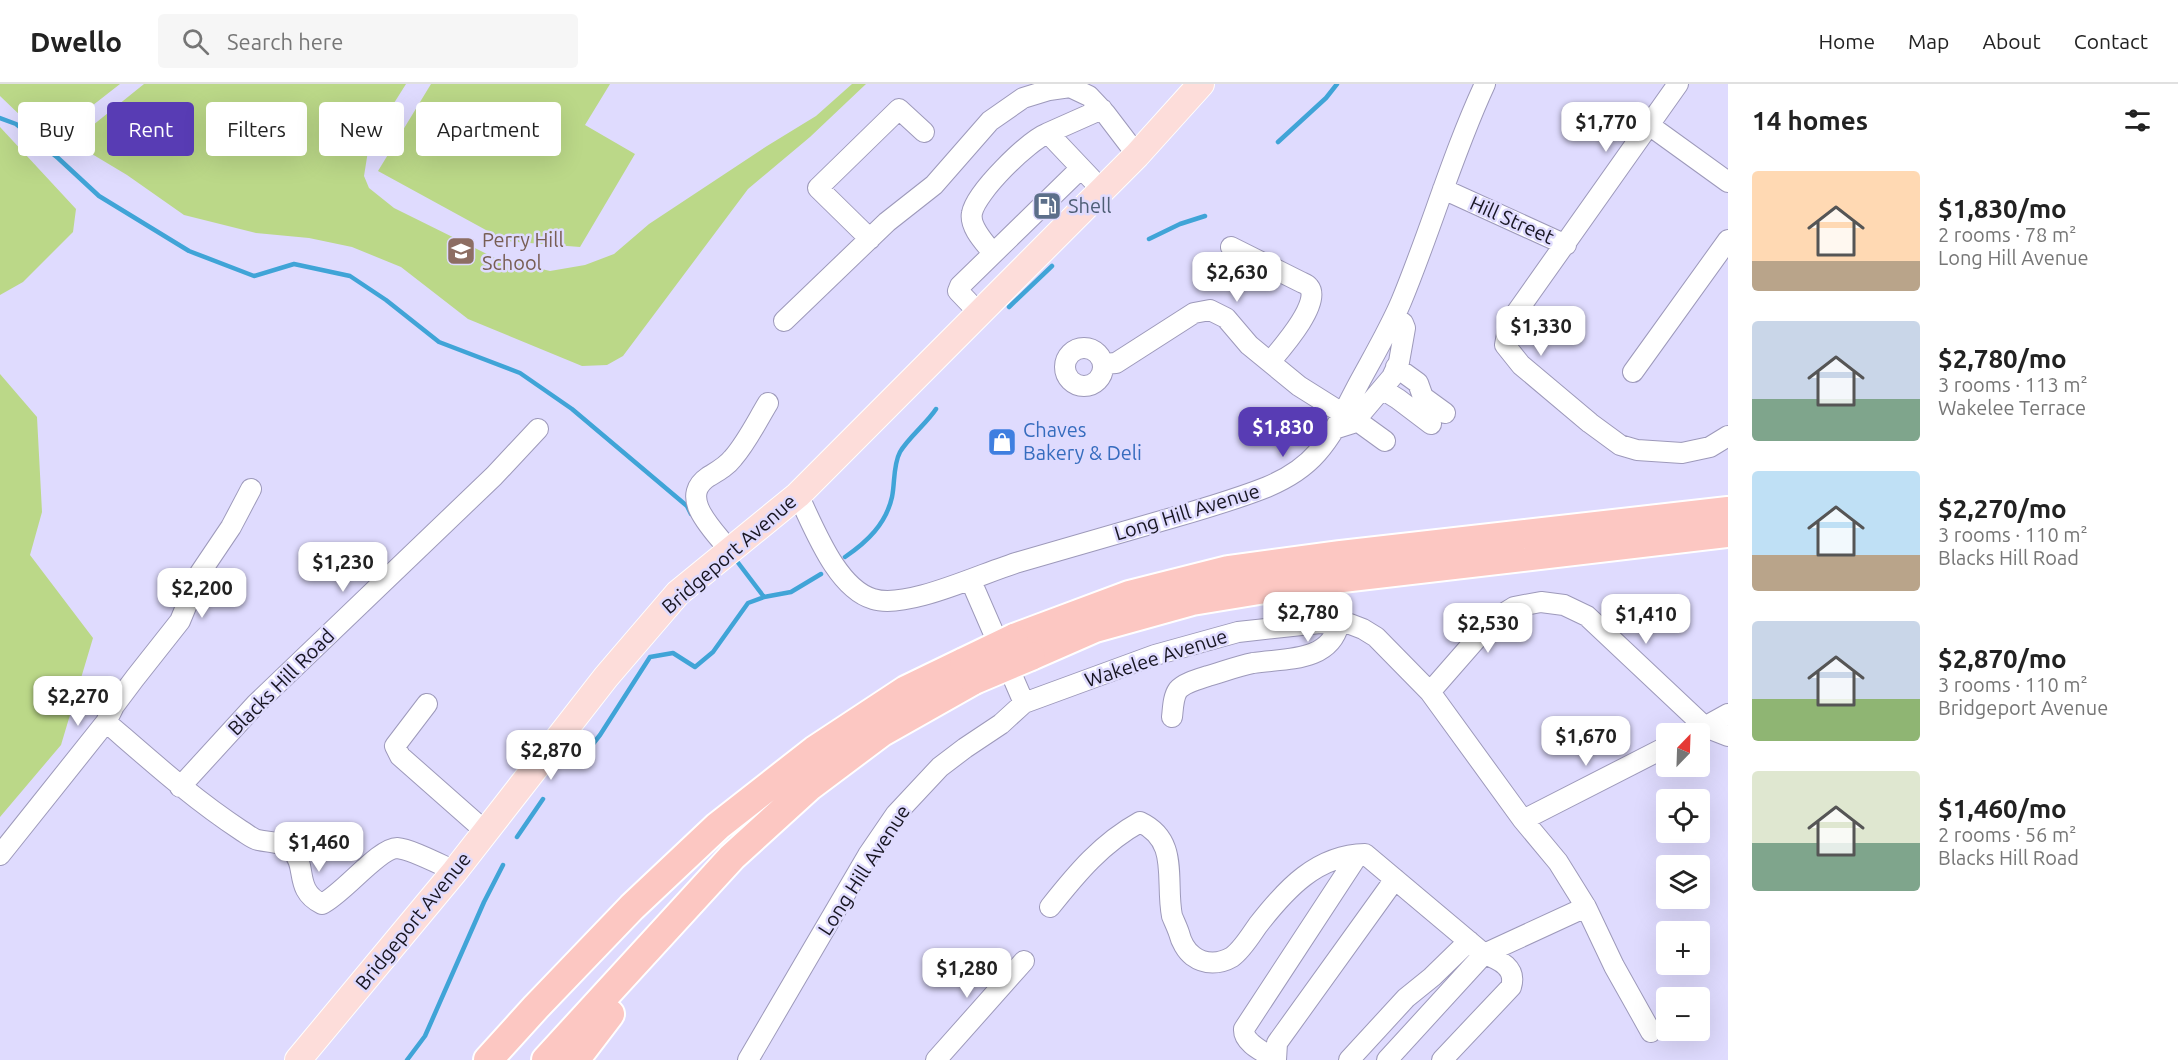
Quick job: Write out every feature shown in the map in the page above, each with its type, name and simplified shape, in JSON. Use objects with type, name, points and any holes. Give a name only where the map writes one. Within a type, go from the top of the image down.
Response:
[{"type":"highway","points":[[488,1060],[624,915],[718,826],[815,750],[906,690],[969,671],[1129,595],[1228,570],[1339,555],[1728,511]]},
{"type":"highway","points":[[1023,647],[1192,601],[1308,582],[1728,533]]},
{"type":"highway","points":[[546,1060],[732,856],[810,786],[969,671]]},
{"type":"highway","points":[[575,1060],[732,856]]},
{"type":"main road","name":"Bridgeport Avenue","points":[[298,1060],[455,871],[556,739],[678,593],[798,495],[1137,155],[1201,84]]},
{"type":"street","name":"Long Hill Avenue","points":[[798,495],[820,541],[845,581],[860,594],[875,601],[899,600],[971,581],[1016,563],[1225,502],[1269,487],[1299,470],[1344,421],[1395,316],[1485,84]]},
{"type":"street","points":[[1476,103],[1495,84]]},
{"type":"street","name":"Hill Street","points":[[1443,189],[1566,245],[1678,84]]},
{"type":"street","points":[[784,321],[887,222],[934,184],[990,121],[1023,98],[1049,90],[1070,87],[1089,96],[1102,109],[1137,155]]},
{"type":"street","points":[[993,253],[981,238],[972,221],[972,212],[976,204],[1024,147],[1048,133],[1102,109]]},
{"type":"street","points":[[870,238],[818,188],[899,110],[924,132]]},
{"type":"street","points":[[1649,125],[1728,182]]},
{"type":"street","points":[[1048,133],[1102,190]]},
{"type":"street","points":[[979,313],[958,291],[960,286],[1081,168]]},
{"type":"street","points":[[1633,372],[1728,240]]},
{"type":"street","points":[[1566,245],[1509,324],[1505,345],[1521,365],[1620,445],[1637,450],[1682,453],[1710,447],[1728,436]]},
{"type":"street","points":[[1231,247],[1301,282],[1309,287],[1311,292],[1306,310],[1294,333],[1270,362]]},
{"type":"street","points":[[1103,364],[1116,363],[1194,313],[1204,310],[1216,312],[1226,318],[1249,345],[1344,421],[1385,441]]},
{"type":"street","points":[[1344,421],[1382,389],[1399,362],[1405,328],[1395,316]]},
{"type":"street","points":[[1382,389],[1438,418],[1423,397],[1418,383],[1396,367]]},
{"type":"street","points":[[729,550],[702,515],[696,504],[696,494],[707,478],[719,472],[735,456],[768,403]]},
{"type":"street","name":"Blacks Hill Road","points":[[180,787],[256,704],[494,476],[538,429]]},
{"type":"street","points":[[0,855],[106,722],[114,706],[180,621],[200,573],[231,527],[251,489]]},
{"type":"street","points":[[971,581],[1024,703]]},
{"type":"street","points":[[1430,692],[1493,620],[1514,607],[1541,602],[1564,605],[1587,616],[1692,723]]},
{"type":"street","name":"Wakelee Avenue","points":[[1024,703],[1155,655],[1238,632],[1320,623],[1350,624],[1364,629],[1376,637],[1430,692],[1524,820],[1558,862],[1586,907],[1614,966],[1651,1032]]},
{"type":"street","points":[[1172,717],[1175,696],[1180,688],[1200,679],[1251,663],[1294,659],[1320,651],[1333,641],[1339,624]]},
{"type":"street","name":"Long Hill Avenue","points":[[748,1060],[868,855],[896,814],[940,767],[1001,724],[1024,703]]},
{"type":"street","points":[[428,704],[395,746],[400,756],[485,831]]},
{"type":"street","points":[[1710,724],[1728,714]]},
{"type":"street","points":[[106,722],[180,787],[256,840],[283,844],[296,855],[303,886],[312,899],[322,904],[333,899],[385,852],[396,848],[455,871]]},
{"type":"street","points":[[1710,732],[1728,736]]},
{"type":"street","points":[[1524,820],[1656,752]]},
{"type":"street","points":[[1050,907],[1081,868],[1106,844],[1140,822],[1152,828],[1164,841],[1168,854],[1172,916],[1182,943],[1193,956],[1207,962],[1220,963],[1234,956],[1279,899],[1307,873],[1348,855],[1365,854],[1484,954],[1498,959],[1511,971],[1513,981],[1511,987],[1442,1060]]},
{"type":"street","points":[[1358,855],[1244,1029],[1247,1040],[1276,1059],[1277,1043],[1395,879]]},
{"type":"street","points":[[1387,1060],[1484,954],[1586,907]]},
{"type":"street","points":[[1349,1060],[1406,998],[1432,977],[1469,941]]},
{"type":"street","points":[[936,1060],[1024,961]]},
{"type":"green space","points":[[0,84],[120,84],[95,104],[18,102],[18,113],[0,96]]},
{"type":"green space","points":[[144,84],[406,84],[395,102],[319,102],[319,156],[367,156],[364,176],[369,188],[394,208],[495,258],[550,271],[585,265],[614,254],[649,224],[816,116],[852,84],[866,84],[810,137],[748,189],[623,356],[607,365],[582,366],[468,319],[401,267],[352,247],[309,238],[256,233],[184,215],[95,156],[95,123],[107,114],[107,156],[194,156],[194,102],[122,102]]},
{"type":"green space","points":[[431,84],[610,84],[585,125],[635,154],[580,247],[506,241],[378,171],[387,156],[404,156],[404,128],[416,109],[416,156],[561,156],[561,102],[420,102]]},
{"type":"green space","points":[[0,127],[18,146],[18,156],[27,156],[76,209],[73,232],[23,282],[0,295]]},
{"type":"green space","points":[[0,374],[37,417],[42,512],[30,555],[93,638],[61,745],[0,817]]},
{"type":"waterway","points":[[1278,142],[1326,98],[1337,84]]},
{"type":"waterway","points":[[0,118],[16,124],[58,158],[99,196],[189,251],[254,276],[294,264],[350,276],[386,300],[439,342],[520,373],[572,409],[687,506],[691,514]]},
{"type":"waterway","points":[[1149,239],[1180,224],[1205,216]]},
{"type":"waterway","points":[[1009,307],[1052,266]]},
{"type":"waterway","points":[[845,557],[868,539],[885,516],[892,497],[895,468],[900,452],[936,409]]},
{"type":"waterway","points":[[736,560],[764,597]]},
{"type":"waterway","points":[[578,763],[600,735],[650,657],[673,653],[695,667],[713,652],[748,603],[764,597],[791,592],[821,574]]},
{"type":"waterway","points":[[517,837],[543,799]]},
{"type":"waterway","points":[[407,1060],[425,1036],[484,902],[503,865]]},
{"type":"place","name":"Shell","points":[[1047,206]]},
{"type":"place","name":"Perry Hill School","points":[[461,251]]},
{"type":"place","name":"Chaves Bakery & Deli","points":[[1002,442]]}]
